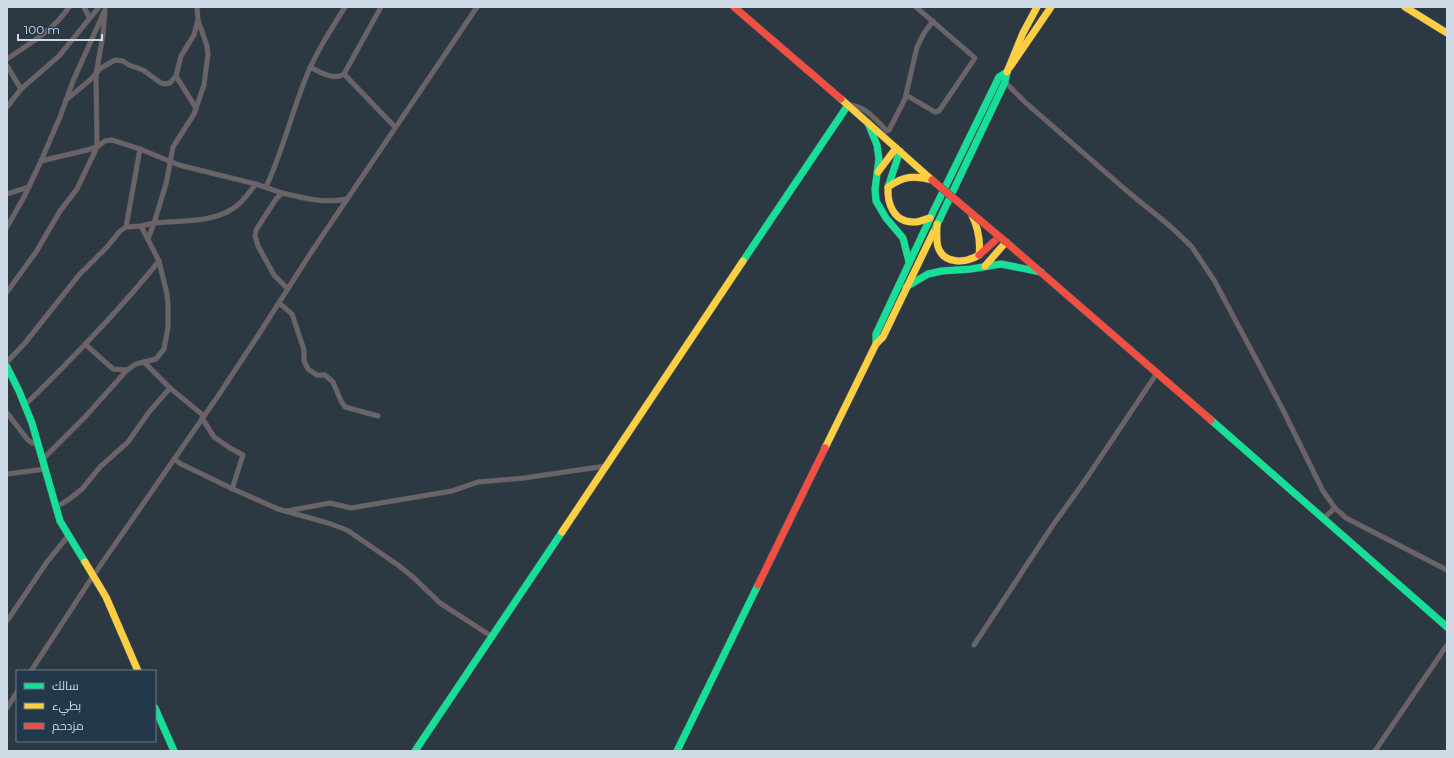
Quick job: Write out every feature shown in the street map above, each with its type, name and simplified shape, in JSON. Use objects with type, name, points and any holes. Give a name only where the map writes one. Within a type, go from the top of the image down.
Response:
[{"type":"main road","points":[[734,7],[1324,518],[1447,627]]},
{"type":"main road","points":[[1008,69],[1023,33],[1037,7]]},
{"type":"main road","points":[[876,344],[876,334],[909,262],[930,218],[1002,79],[1051,7]]},
{"type":"main road","points":[[1405,7],[1447,33]]},
{"type":"main road","points":[[678,751],[876,344],[883,337],[937,223],[1002,79]]},
{"type":"main road","points":[[415,751],[848,105]]},
{"type":"main road","points":[[868,123],[877,145],[879,159],[875,189],[876,201],[886,218],[903,238],[909,262]]},
{"type":"main road","points":[[898,150],[888,187],[887,196],[890,207],[894,215],[904,220],[914,222],[930,218]]},
{"type":"main road","points":[[878,173],[898,150]]},
{"type":"main road","points":[[888,187],[897,180],[908,176],[919,176],[932,180]]},
{"type":"main road","points":[[970,211],[978,227],[980,239],[978,255]]},
{"type":"main road","points":[[937,223],[940,251],[945,257],[954,261],[967,261],[973,259],[999,237]]},
{"type":"main road","points":[[985,266],[1006,242]]},
{"type":"main road","points":[[906,287],[928,274],[1001,264],[1041,272]]},
{"type":"main road","points":[[7,367],[25,405],[46,469],[60,521],[106,597],[138,670]]},
{"type":"main road","points":[[156,710],[174,751]]},
{"type":"street","points":[[7,59],[52,28],[69,7]]},
{"type":"street","points":[[84,7],[89,17]]},
{"type":"street","points":[[7,107],[21,89],[59,56],[80,31],[89,17],[99,7]]},
{"type":"street","points":[[148,239],[166,184],[175,142],[196,108],[204,85],[208,54],[207,46],[198,20],[197,7]]},
{"type":"street","points":[[266,187],[274,169],[310,67],[324,38],[345,7]]},
{"type":"street","points":[[310,67],[325,74],[334,76],[341,76],[344,74],[381,7]]},
{"type":"street","points":[[32,670],[93,576],[203,417],[310,254],[477,7]]},
{"type":"street","points":[[906,95],[935,112],[938,112],[975,61],[975,57],[916,7]]},
{"type":"street","points":[[7,292],[36,252],[60,211],[77,189],[97,147],[96,74],[106,8]]},
{"type":"street","points":[[7,227],[29,187],[41,161],[88,46],[106,8]]},
{"type":"street","points":[[66,100],[108,63],[114,60],[118,60],[143,70],[165,84],[170,83],[176,76],[181,56],[190,43],[198,20]]},
{"type":"street","points":[[848,105],[862,107],[888,131],[906,95],[917,47],[924,33],[933,21]]},
{"type":"street","points":[[7,66],[21,89]]},
{"type":"street","points":[[344,74],[395,127]]},
{"type":"street","points":[[176,76],[196,108]]},
{"type":"street","points":[[1002,79],[1026,103],[1127,191],[1170,226],[1192,247],[1214,280],[1281,406],[1323,491],[1335,508],[1346,518],[1447,570]]},
{"type":"street","points":[[41,161],[87,150],[97,147],[105,141],[112,140],[140,148],[179,165],[256,184],[282,193],[327,202],[347,199]]},
{"type":"street","points":[[126,227],[140,148]]},
{"type":"street","points":[[7,362],[25,343],[79,275],[107,247],[120,231],[126,227],[203,219],[220,215],[240,203],[256,184]]},
{"type":"street","points":[[7,194],[29,187]]},
{"type":"street","points":[[282,193],[276,199],[256,230],[256,236],[258,246],[274,275],[288,289]]},
{"type":"street","points":[[42,459],[86,417],[127,370],[133,365],[156,359],[164,349],[167,336],[168,305],[159,261],[141,226]]},
{"type":"street","points":[[25,405],[85,344],[159,261]]},
{"type":"street","points":[[279,303],[292,314],[303,346],[304,361],[308,369],[317,375],[325,376],[333,382],[345,407],[378,416]]},
{"type":"street","points":[[85,344],[113,369],[127,370]]},
{"type":"street","points":[[144,362],[170,388],[203,417],[214,437],[243,455],[232,489]]},
{"type":"street","points":[[974,645],[1157,373]]},
{"type":"street","points":[[56,507],[68,500],[82,488],[100,467],[128,442],[149,412],[170,388]]},
{"type":"street","points":[[7,413],[28,440],[32,443],[38,443]]},
{"type":"street","points":[[174,459],[181,464],[232,489],[285,511],[347,530],[403,569],[440,603],[491,636]]},
{"type":"street","points":[[285,511],[330,503],[352,508],[452,491],[478,482],[524,478],[606,466]]},
{"type":"street","points":[[7,475],[12,473],[46,469]]},
{"type":"street","points":[[1324,518],[1335,508]]},
{"type":"street","points":[[7,621],[38,575],[68,536]]},
{"type":"street","points":[[1375,751],[1447,645]]},
{"type":"street","points":[[7,708],[16,694]]},
{"type":"traffic: fast","points":[[876,344],[876,334],[934,210],[999,77],[1007,72]]},
{"type":"traffic: fast","points":[[933,233],[1005,82],[1007,72]]},
{"type":"traffic: fast","points":[[743,261],[848,105]]},
{"type":"traffic: fast","points":[[868,123],[877,145],[879,159],[875,189],[876,201],[886,218],[903,238],[909,262]]},
{"type":"traffic: fast","points":[[888,187],[900,151]]},
{"type":"traffic: fast","points":[[906,287],[928,274],[1001,264],[1041,272]]},
{"type":"traffic: fast","points":[[7,367],[32,423],[60,521],[85,562]]},
{"type":"traffic: fast","points":[[1211,420],[1447,627]]},
{"type":"traffic: fast","points":[[415,751],[562,532]]},
{"type":"traffic: fast","points":[[677,751],[758,585]]},
{"type":"traffic: fast","points":[[156,710],[174,751]]},
{"type":"traffic: slow","points":[[1007,72],[1023,33],[1037,7]]},
{"type":"traffic: slow","points":[[1010,67],[1051,7]]},
{"type":"traffic: slow","points":[[1405,7],[1447,33]]},
{"type":"traffic: slow","points":[[841,99],[932,180]]},
{"type":"traffic: slow","points":[[878,172],[896,148]]},
{"type":"traffic: slow","points":[[930,218],[915,222],[908,221],[897,216],[893,211],[889,200],[888,187],[904,179],[915,177],[932,180]]},
{"type":"traffic: slow","points":[[937,224],[937,244],[941,253],[950,260],[968,260],[979,255],[980,249],[978,233],[971,213]]},
{"type":"traffic: slow","points":[[825,448],[876,344],[883,337],[933,233]]},
{"type":"traffic: slow","points":[[985,266],[1006,242]]},
{"type":"traffic: slow","points":[[562,532],[743,261]]},
{"type":"traffic: slow","points":[[85,562],[106,597],[138,670]]},
{"type":"traffic: jam","points":[[734,7],[841,99]]},
{"type":"traffic: jam","points":[[932,180],[1006,242]]},
{"type":"traffic: jam","points":[[979,255],[999,237]]},
{"type":"traffic: jam","points":[[1006,242],[1211,420]]},
{"type":"traffic: jam","points":[[758,585],[825,448]]}]
